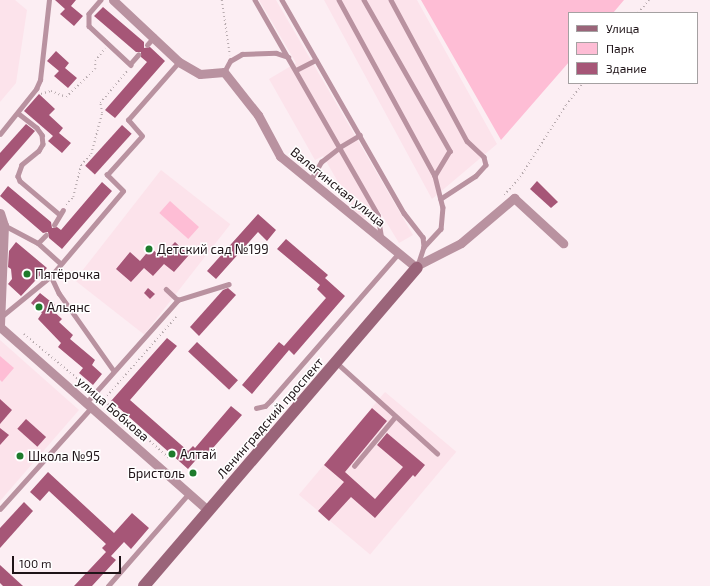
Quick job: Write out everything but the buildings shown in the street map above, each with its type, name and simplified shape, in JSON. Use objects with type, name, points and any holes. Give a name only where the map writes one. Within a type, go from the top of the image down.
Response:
[{"type":"street","points":[[113,0],[179,62],[200,74],[224,72]]},
{"type":"street","name":"Валегинская улица","points":[[224,72],[258,115],[280,156],[399,253],[418,266]]},
{"type":"street","points":[[418,266],[461,243],[514,198],[563,243]]},
{"type":"street","points":[[0,213],[4,225],[1,323]]},
{"type":"street","name":"Ленинградский проспект","points":[[144,586],[337,363],[418,266]]},
{"type":"street","name":"улица Бобкова","points":[[1,323],[209,511]]},
{"type":"lane","points":[[0,134],[18,113],[40,80],[49,0]]},
{"type":"lane","points":[[101,0],[89,14],[89,26],[131,64],[138,55]]},
{"type":"lane","points":[[255,0],[378,215],[382,239]]},
{"type":"lane","points":[[282,0],[404,213],[422,237],[424,247]]},
{"type":"lane","points":[[339,0],[435,176],[441,199],[441,229],[424,247],[418,266]]},
{"type":"lane","points":[[364,0],[450,151],[435,176]]},
{"type":"lane","points":[[391,0],[467,141],[484,157],[486,165],[476,176],[441,199]]},
{"type":"lane","points":[[147,45],[154,37]]},
{"type":"lane","points":[[224,72],[230,61],[242,54],[260,52],[276,53],[288,57]]},
{"type":"lane","points":[[296,70],[316,60]]},
{"type":"lane","points":[[1,323],[51,276],[60,263],[123,191],[107,175],[142,136],[128,120],[179,62]]},
{"type":"lane","points":[[18,113],[37,128],[42,135],[43,144],[39,151],[22,165],[18,176],[20,181],[61,212],[54,225]]},
{"type":"lane","points":[[310,181],[321,162],[340,147],[360,136]]},
{"type":"lane","points":[[4,225],[38,243],[60,263]]},
{"type":"lane","points":[[38,243],[46,235]]},
{"type":"lane","points":[[256,408],[265,406],[271,400],[399,253]]},
{"type":"lane","points":[[51,276],[59,293],[114,371]]},
{"type":"lane","points":[[0,509],[92,406],[114,371],[178,300],[229,284]]},
{"type":"lane","points":[[166,289],[178,300]]},
{"type":"lane","points":[[337,363],[395,417],[437,453]]},
{"type":"lane","points":[[354,466],[395,417]]},
{"type":"lane","points":[[108,586],[190,493]]},
{"type":"path","points":[[222,0],[230,61]]},
{"type":"path","points":[[639,12],[649,0]]},
{"type":"path","points":[[29,97],[51,91],[66,97],[95,69],[96,58],[109,44]]},
{"type":"path","points":[[61,212],[73,198],[81,165],[91,154],[102,113],[100,103],[131,64]]},
{"type":"path","points":[[499,200],[520,177],[566,105],[582,84]]},
{"type":"path","points":[[92,406],[176,317]]},
{"type":"shaded area","points":[[0,0],[15,0],[27,10],[16,83],[0,102]]},
{"type":"shaded area","points":[[259,0],[276,0],[413,235],[399,243],[379,210],[360,220],[323,156],[315,160],[269,79],[296,63]]},
{"type":"shaded area","points":[[324,0],[417,0],[497,144],[432,199]]},
{"type":"shaded area","name":"Детский сад №199","points":[[161,170],[230,224],[144,334],[75,280]]},
{"type":"shaded area","name":"Школа №95","points":[[0,340],[79,410],[0,501]]},
{"type":"shaded area","points":[[385,392],[456,452],[370,554],[299,495]]},
{"type":"green space","points":[[421,0],[624,0],[614,12],[568,12],[568,63],[501,140]]},
{"type":"green space","points":[[170,201],[199,227],[188,239],[159,213]]},
{"type":"green space","points":[[0,356],[14,368],[2,382],[0,380]]},
{"type":"place","name":"Детский сад №199","points":[[149,249]]},
{"type":"place","name":"Пятёрочка","points":[[27,274]]},
{"type":"place","name":"Альянс","points":[[39,307]]},
{"type":"place","name":"Алтай","points":[[172,454]]},
{"type":"place","name":"Школа №95","points":[[20,456]]},
{"type":"place","name":"Бристоль","points":[[193,473]]}]
